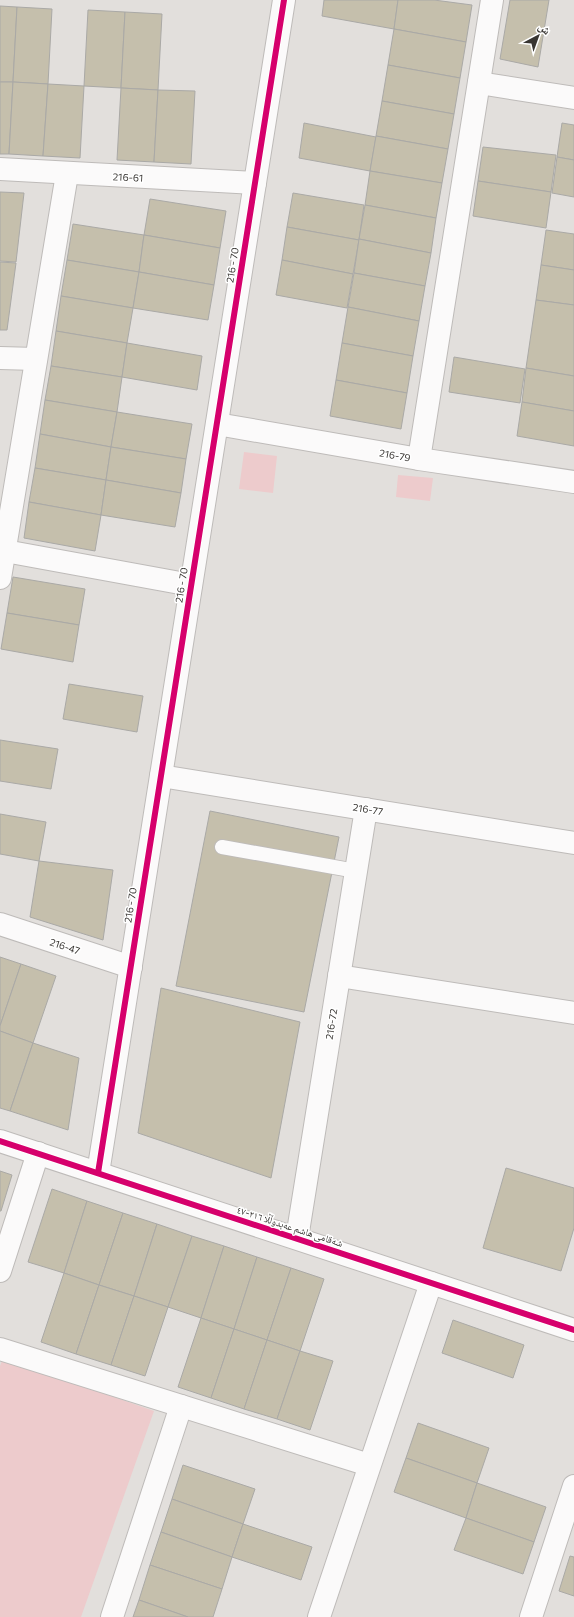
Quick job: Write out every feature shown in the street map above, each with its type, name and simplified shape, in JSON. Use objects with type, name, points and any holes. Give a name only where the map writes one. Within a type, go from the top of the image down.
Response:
[{"type":"street","name":"216 - 70","points":[[98,1173],[284,0]]},
{"type":"street","points":[[419,458],[492,0]]},
{"type":"street","points":[[479,83],[574,98]]},
{"type":"street","name":"216-61","points":[[0,169],[67,174],[255,183]]},
{"type":"street","points":[[0,578],[67,174]]},
{"type":"street","points":[[0,358],[36,360]]},
{"type":"street","name":"216-79","points":[[217,424],[574,482]]},
{"type":"street","points":[[5,551],[192,585]]},
{"type":"street","name":"216-77","points":[[161,776],[574,843]]},
{"type":"street","name":"216-72","points":[[297,1238],[366,809]]},
{"type":"street","name":"216-47","points":[[0,924],[131,967]]},
{"type":"street","points":[[339,976],[574,1013]]},
{"type":"street","name":"شەقامی هاشم عەبدوڵڵا ٢١٦-٤٧","points":[[0,1141],[574,1330]]},
{"type":"street","points":[[0,1270],[38,1153]]},
{"type":"street","points":[[319,1617],[431,1283]]},
{"type":"street","points":[[0,1349],[369,1465]]},
{"type":"street","points":[[112,1617],[181,1406]]},
{"type":"street","points":[[531,1617],[566,1535],[574,1486]]},
{"type":"lane","points":[[222,847],[356,871]]},
{"type":"shaded area","points":[[244,452],[277,456],[273,493],[239,489]]},
{"type":"shaded area","points":[[398,475],[433,478],[430,501],[396,497]]},
{"type":"shaded area","points":[[3,1358],[154,1411],[81,1617],[0,1617],[0,1366]]},
{"type":"building","points":[[324,0],[398,0],[394,29],[322,16]]},
{"type":"building","points":[[398,0],[434,0],[472,5],[466,42],[394,29]]},
{"type":"building","points":[[510,0],[549,0],[538,67],[500,59]]},
{"type":"building","points":[[0,6],[17,7],[13,82],[0,82]]},
{"type":"building","points":[[17,7],[52,9],[48,84],[13,82]]},
{"type":"building","points":[[88,10],[125,12],[121,88],[84,86]]},
{"type":"building","points":[[125,12],[162,14],[158,90],[121,88]]},
{"type":"building","points":[[394,29],[466,42],[460,78],[388,65]]},
{"type":"building","points":[[388,65],[460,78],[454,114],[382,101]]},
{"type":"building","points":[[0,82],[13,82],[9,154],[0,154]]},
{"type":"building","points":[[13,82],[48,84],[43,156],[9,154]]},
{"type":"building","points":[[48,84],[84,86],[80,158],[43,156]]},
{"type":"building","points":[[121,88],[158,90],[154,162],[117,160]]},
{"type":"building","points":[[158,90],[195,91],[191,164],[154,162]]},
{"type":"building","points":[[382,101],[454,114],[448,149],[376,136]]},
{"type":"building","points":[[304,123],[376,137],[370,171],[299,158]]},
{"type":"building","points":[[562,123],[574,125],[574,160],[557,157]]},
{"type":"building","points":[[376,136],[448,149],[442,183],[370,171]]},
{"type":"building","points":[[483,147],[556,155],[551,192],[478,181]]},
{"type":"building","points":[[557,157],[574,160],[574,197],[552,193]]},
{"type":"building","points":[[370,171],[442,183],[436,218],[365,205]]},
{"type":"building","points":[[478,181],[551,192],[546,228],[473,216]]},
{"type":"building","points":[[0,192],[24,193],[16,262],[0,261]]},
{"type":"building","points":[[293,193],[364,205],[359,240],[287,227]]},
{"type":"building","points":[[150,199],[226,211],[220,248],[144,235]]},
{"type":"building","points":[[365,205],[436,218],[431,253],[359,239]]},
{"type":"building","points":[[73,224],[144,235],[139,272],[67,260]]},
{"type":"building","points":[[287,227],[359,240],[353,274],[282,260]]},
{"type":"building","points":[[546,230],[574,234],[574,270],[541,265]]},
{"type":"building","points":[[144,235],[220,248],[214,285],[139,272]]},
{"type":"building","points":[[359,239],[431,253],[425,286],[354,273]]},
{"type":"building","points":[[67,260],[139,272],[133,308],[61,296]]},
{"type":"building","points":[[282,260],[353,274],[347,308],[276,295]]},
{"type":"building","points":[[0,262],[16,263],[7,330],[0,330]]},
{"type":"building","points":[[541,265],[574,270],[574,305],[536,300]]},
{"type":"building","points":[[139,272],[214,285],[208,320],[133,308]]},
{"type":"building","points":[[354,273],[425,286],[419,321],[348,307]]},
{"type":"building","points":[[61,296],[133,308],[127,343],[56,331]]},
{"type":"building","points":[[536,300],[574,305],[574,376],[526,368]]},
{"type":"building","points":[[348,307],[419,321],[413,356],[342,343]]},
{"type":"building","points":[[56,331],[127,343],[122,377],[51,366]]},
{"type":"building","points":[[127,343],[202,356],[197,390],[122,377]]},
{"type":"building","points":[[342,343],[413,356],[407,393],[336,380]]},
{"type":"building","points":[[454,357],[525,369],[520,403],[449,392]]},
{"type":"building","points":[[51,366],[122,377],[117,412],[45,400]]},
{"type":"building","points":[[526,368],[574,376],[574,411],[522,402]]},
{"type":"building","points":[[336,380],[407,393],[401,429],[330,416]]},
{"type":"building","points":[[45,400],[117,412],[111,447],[40,434]]},
{"type":"building","points":[[522,402],[574,411],[574,446],[517,436]]},
{"type":"building","points":[[117,412],[192,424],[186,459],[111,447]]},
{"type":"building","points":[[40,434],[111,447],[106,480],[35,468]]},
{"type":"building","points":[[111,447],[186,459],[181,493],[106,480]]},
{"type":"building","points":[[35,468],[106,480],[101,515],[29,502]]},
{"type":"building","points":[[106,480],[181,493],[175,527],[101,515]]},
{"type":"building","points":[[29,502],[101,515],[95,551],[24,538]]},
{"type":"building","points":[[13,577],[85,589],[79,625],[7,613]]},
{"type":"building","points":[[7,613],[79,625],[73,662],[1,649]]},
{"type":"building","points":[[69,684],[143,696],[137,732],[63,719]]},
{"type":"building","points":[[0,740],[58,749],[51,789],[0,781]]},
{"type":"building","points":[[210,811],[339,837],[304,1012],[176,986]]},
{"type":"building","points":[[0,814],[46,822],[39,861],[0,854]]},
{"type":"building","points":[[39,861],[113,870],[103,940],[30,917]]},
{"type":"building","points":[[0,957],[21,964],[0,1026]]},
{"type":"building","points":[[21,964],[56,976],[33,1043],[0,1031],[0,1026]]},
{"type":"building","points":[[161,988],[300,1022],[271,1178],[138,1133]]},
{"type":"building","points":[[0,1031],[33,1043],[10,1111],[0,1108]]},
{"type":"building","points":[[33,1043],[79,1058],[68,1130],[10,1111]]},
{"type":"building","points":[[506,1168],[574,1188],[574,1228],[561,1271],[483,1248]]},
{"type":"building","points":[[0,1171],[12,1175],[1,1211],[0,1211]]},
{"type":"building","points":[[52,1189],[87,1201],[64,1273],[28,1262]]},
{"type":"building","points":[[87,1201],[123,1213],[99,1285],[64,1273]]},
{"type":"building","points":[[123,1213],[157,1224],[134,1296],[99,1285]]},
{"type":"building","points":[[157,1224],[192,1236],[168,1307],[134,1296]]},
{"type":"building","points":[[192,1236],[224,1246],[201,1318],[168,1307]]},
{"type":"building","points":[[224,1246],[257,1257],[234,1329],[201,1318]]},
{"type":"building","points":[[257,1257],[291,1268],[267,1340],[234,1329]]},
{"type":"building","points":[[291,1268],[324,1279],[300,1351],[267,1340]]},
{"type":"building","points":[[64,1273],[99,1285],[76,1354],[41,1342]]},
{"type":"building","points":[[99,1285],[134,1296],[111,1365],[76,1354]]},
{"type":"building","points":[[134,1296],[168,1307],[145,1376],[111,1365]]},
{"type":"building","points":[[201,1318],[234,1329],[211,1398],[178,1387]]},
{"type":"building","points":[[453,1320],[524,1345],[513,1378],[442,1353]]},
{"type":"building","points":[[234,1329],[267,1340],[244,1409],[211,1398]]},
{"type":"building","points":[[267,1340],[300,1351],[277,1419],[244,1409]]},
{"type":"building","points":[[300,1351],[333,1361],[310,1430],[277,1419]]},
{"type":"building","points":[[418,1423],[489,1448],[477,1483],[406,1458]]},
{"type":"building","points":[[406,1458],[477,1483],[466,1518],[394,1492]]},
{"type":"building","points":[[183,1465],[255,1489],[243,1524],[172,1499]]},
{"type":"building","points":[[477,1483],[546,1507],[534,1542],[466,1518]]},
{"type":"building","points":[[172,1499],[243,1524],[232,1557],[161,1532]]},
{"type":"building","points":[[466,1518],[534,1542],[523,1574],[454,1550]]},
{"type":"building","points":[[243,1524],[312,1547],[301,1580],[232,1557]]},
{"type":"building","points":[[161,1532],[232,1557],[222,1589],[150,1565]]},
{"type":"building","points":[[570,1556],[574,1557],[574,1596],[559,1591]]},
{"type":"building","points":[[150,1565],[222,1589],[213,1617],[188,1617],[139,1600]]},
{"type":"building","points":[[139,1600],[188,1617],[133,1617]]},
{"type":"cycle path","points":[[98,1173],[284,0]]},
{"type":"cycle path","points":[[0,1141],[574,1330]]}]
